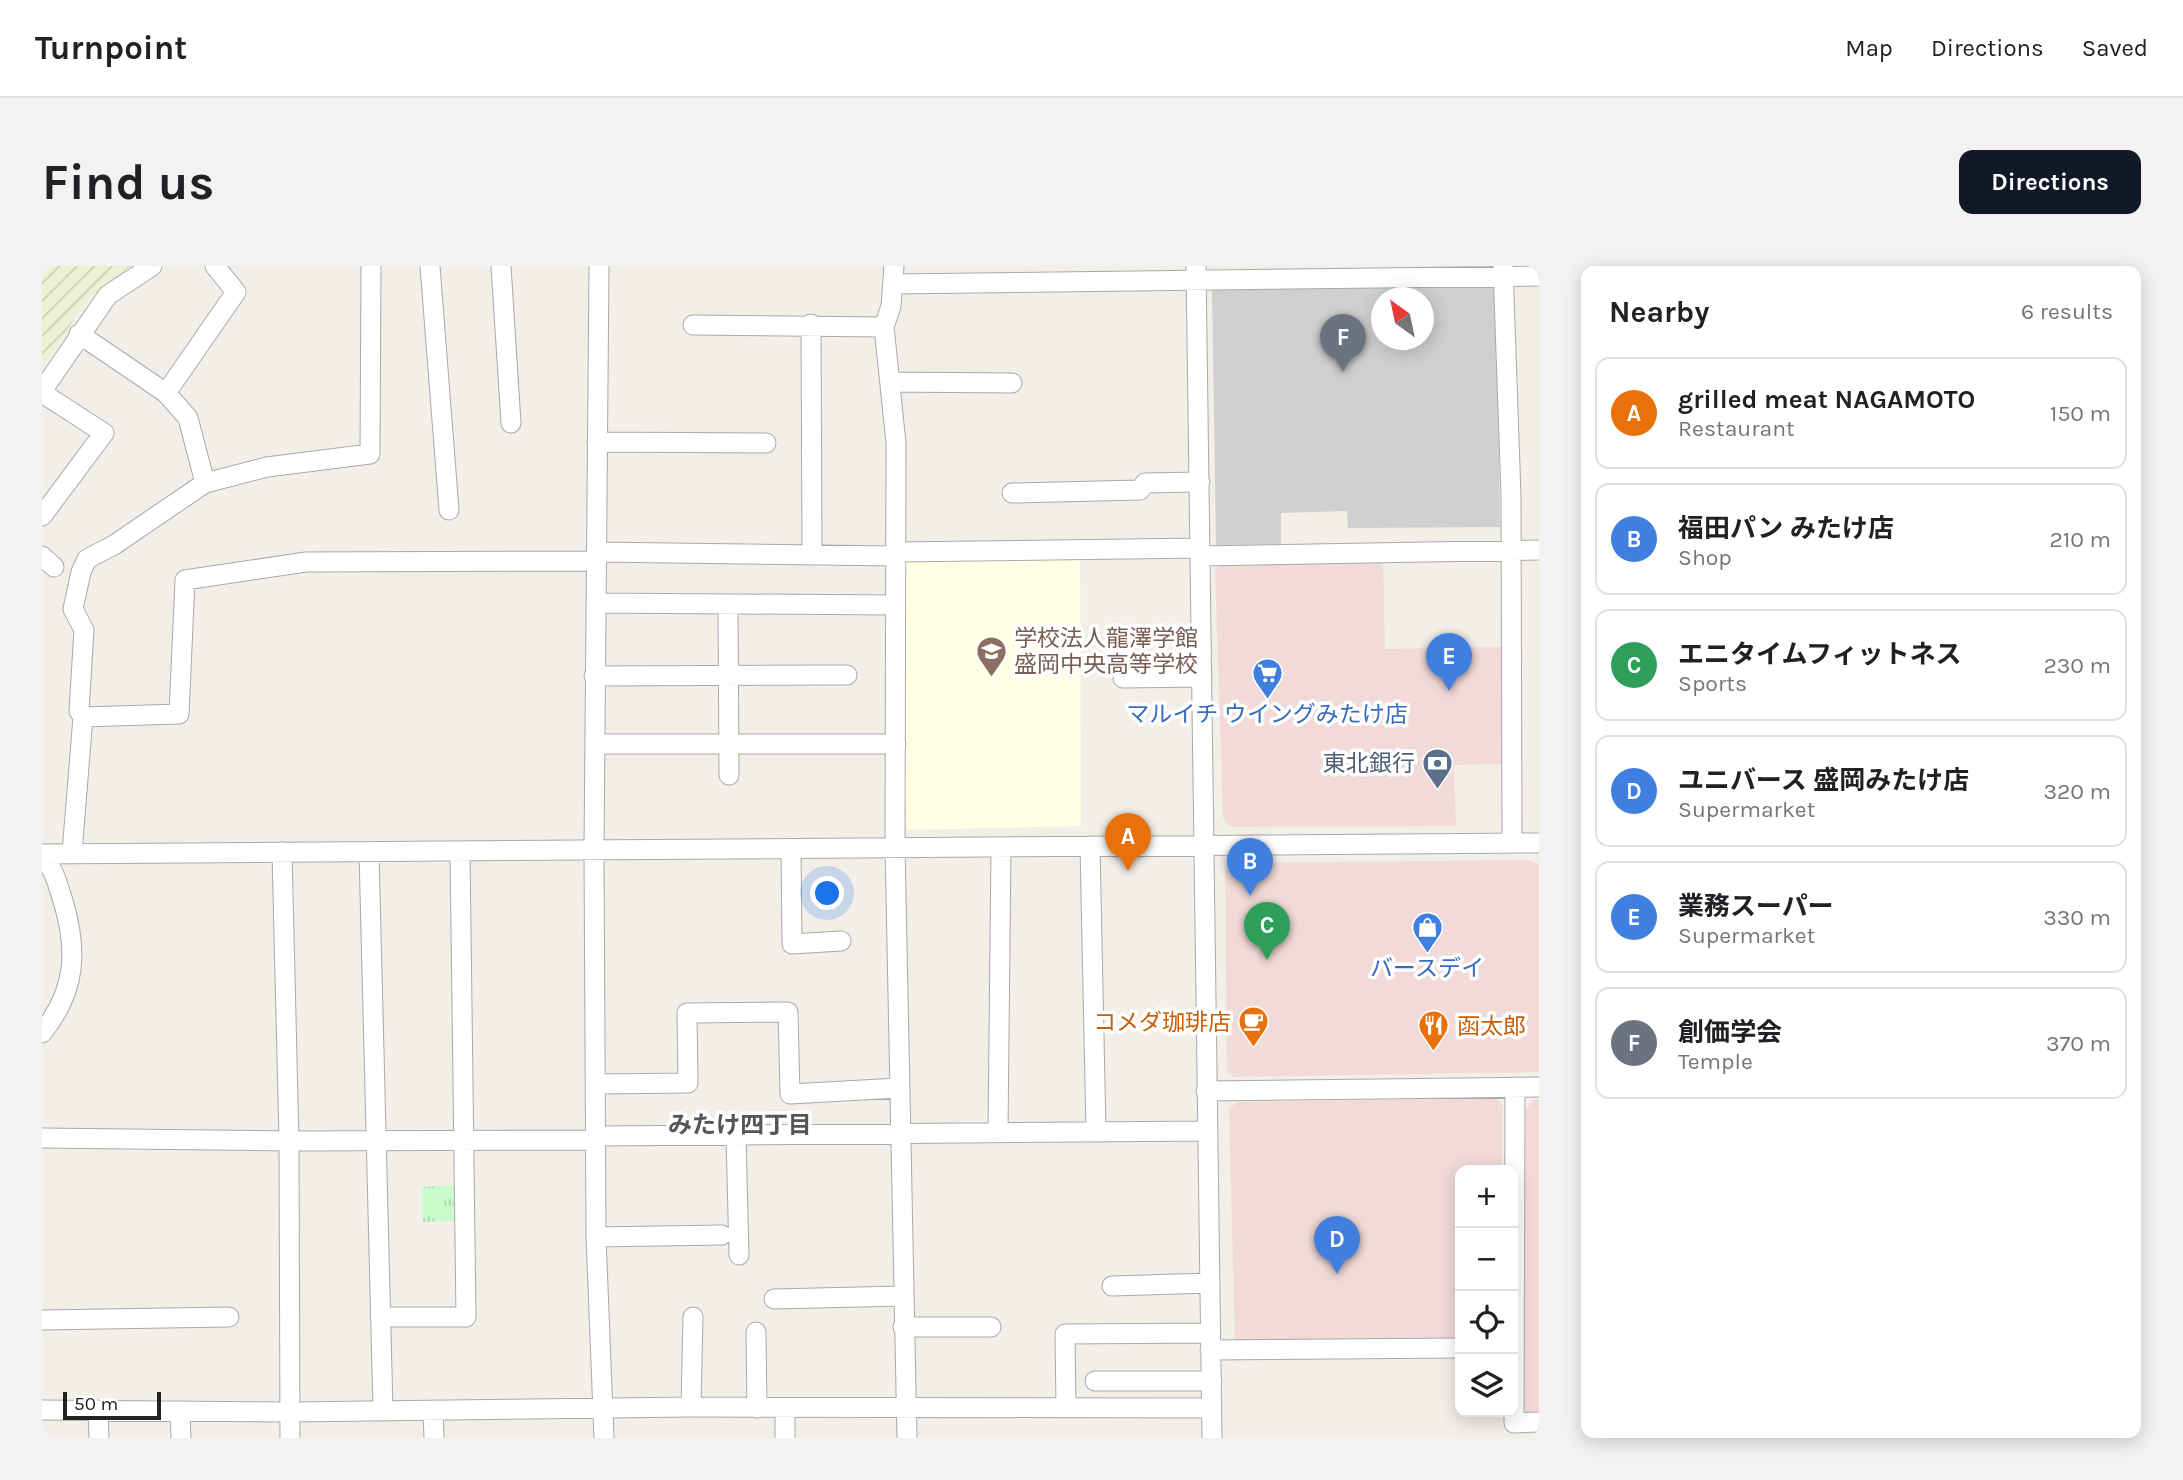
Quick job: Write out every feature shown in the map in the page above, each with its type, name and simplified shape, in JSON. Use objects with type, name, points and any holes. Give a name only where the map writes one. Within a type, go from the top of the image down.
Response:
[{"type":"street","points":[[42,516],[104,433],[42,392],[108,295],[152,266]]},
{"type":"street","points":[[166,393],[236,292],[215,266]]},
{"type":"street","points":[[72,853],[83,717],[79,711],[84,630],[73,609],[81,572],[87,559],[114,545],[205,484],[267,467],[370,454],[371,266]]},
{"type":"street","points":[[430,266],[449,510]]},
{"type":"street","points":[[501,266],[511,423]]},
{"type":"street","points":[[599,266],[594,850],[596,1237],[604,1438]]},
{"type":"street","points":[[1503,271],[1511,550],[1512,842]]},
{"type":"street","points":[[907,1438],[902,1296],[895,846],[893,605],[896,443],[884,327],[894,275],[1503,271],[1539,275]]},
{"type":"street","points":[[1196,274],[1212,1438]]},
{"type":"street","points":[[694,325],[811,324],[884,327]]},
{"type":"street","points":[[811,324],[812,554]]},
{"type":"street","points":[[79,334],[166,393],[188,418],[205,484]]},
{"type":"street","points":[[890,382],[1012,383]]},
{"type":"street","points":[[597,442],[766,443]]},
{"type":"street","points":[[1012,494],[1140,490],[1145,483],[1200,482]]},
{"type":"street","points":[[83,717],[179,714],[185,580],[306,562],[812,554],[1539,550]]},
{"type":"street","points":[[597,603],[893,605]]},
{"type":"street","points":[[728,604],[729,775]]},
{"type":"street","points":[[594,676],[846,675]]},
{"type":"street","points":[[1123,678],[1202,677]]},
{"type":"street","points":[[595,744],[896,744]]},
{"type":"street","points":[[42,855],[1539,842]]},
{"type":"street","points":[[1090,846],[1096,1132]]},
{"type":"street","points":[[998,1132],[1001,847]]},
{"type":"street","points":[[791,849],[792,944],[841,941]]},
{"type":"street","points":[[380,1317],[466,1317],[460,851]]},
{"type":"street","points":[[282,852],[289,1141],[290,1438]]},
{"type":"street","points":[[369,852],[383,1411]]},
{"type":"street","points":[[42,855],[49,863],[59,887],[72,933],[72,968],[60,1009],[42,1033]]},
{"type":"street","points":[[597,1084],[688,1083],[687,1013],[788,1012],[790,1094],[899,1088]]},
{"type":"street","points":[[1513,1291],[1515,1087]]},
{"type":"street","points":[[1206,1091],[1539,1087]]},
{"type":"street","points":[[42,1138],[464,1141],[590,1140],[597,1136],[1207,1131]]},
{"type":"street","points":[[736,1135],[739,1255]]},
{"type":"street","points":[[596,1237],[722,1235]]},
{"type":"street","points":[[1112,1286],[1209,1283]]},
{"type":"street","points":[[774,1298],[902,1296]]},
{"type":"street","points":[[42,1320],[229,1317]]},
{"type":"street","points":[[691,1407],[693,1318]]},
{"type":"street","points":[[903,1327],[991,1327]]},
{"type":"street","points":[[756,1332],[757,1408]]},
{"type":"street","points":[[1066,1407],[1065,1334],[1210,1342],[1455,1348]]},
{"type":"street","points":[[1513,1354],[1514,1423],[1539,1422]]},
{"type":"street","points":[[1095,1381],[1212,1381]]},
{"type":"street","points":[[42,1410],[290,1412],[691,1407],[1211,1408]]},
{"type":"street","points":[[785,1408],[785,1438]]},
{"type":"street","points":[[99,1410],[99,1438]]},
{"type":"street","points":[[433,1410],[434,1438]]},
{"type":"street","points":[[180,1411],[181,1438]]},
{"type":"shaded area","points":[[42,266],[130,266],[88,299],[42,367]]},
{"type":"shaded area","points":[[1497,286],[1500,527],[1348,528],[1347,511],[1281,513],[1281,544],[1216,545],[1212,290],[1216,287]]},
{"type":"shaded area","name":"学校法人龍澤学館 盛岡中央高等学校","points":[[908,555],[1080,556],[1081,826],[907,830],[905,792],[902,791],[899,565]]},
{"type":"shaded area","points":[[1383,558],[1385,649],[1506,647],[1507,764],[1454,765],[1456,826],[1230,827],[1223,818],[1215,570],[1222,562]]},
{"type":"shaded area","points":[[1528,860],[1539,864],[1539,1072],[1233,1077],[1227,1072],[1225,871],[1229,863]]},
{"type":"shaded area","points":[[1495,1098],[1503,1105],[1502,1165],[1455,1165],[1455,1341],[1235,1343],[1229,1109],[1237,1102]]},
{"type":"shaded area","points":[[1534,1100],[1539,1100],[1539,1414],[1525,1413],[1518,1403],[1525,1110]]},
{"type":"green space","points":[[456,1185],[456,1221],[423,1222],[422,1187]]},
{"type":"place","name":"創価学会","points":[[1343,372]]},
{"type":"place","name":"学校法人龍澤学館 盛岡中央高等学校","points":[[991,678]]},
{"type":"place","name":"業務スーパー","points":[[1449,691]]},
{"type":"place","name":"マルイチ ウイングみたけ店","points":[[1267,700]]},
{"type":"place","name":"東北銀行","points":[[1438,790]]},
{"type":"place","name":"grilled meat NAGAMOTO","points":[[1128,871]]},
{"type":"place","name":"福田パン みたけ店","points":[[1250,896]]},
{"type":"place","name":"バースデイ","points":[[1427,954]]},
{"type":"place","name":"エニタイムフィットネス","points":[[1267,960]]},
{"type":"place","name":"コメダ珈琲店","points":[[1254,1049]]},
{"type":"place","name":"函太郎","points":[[1434,1053]]},
{"type":"place","name":"ユニバース 盛岡みたけ店","points":[[1337,1274]]},
{"type":"district","name":"みたけ四丁目","points":[[740,1125]]}]
